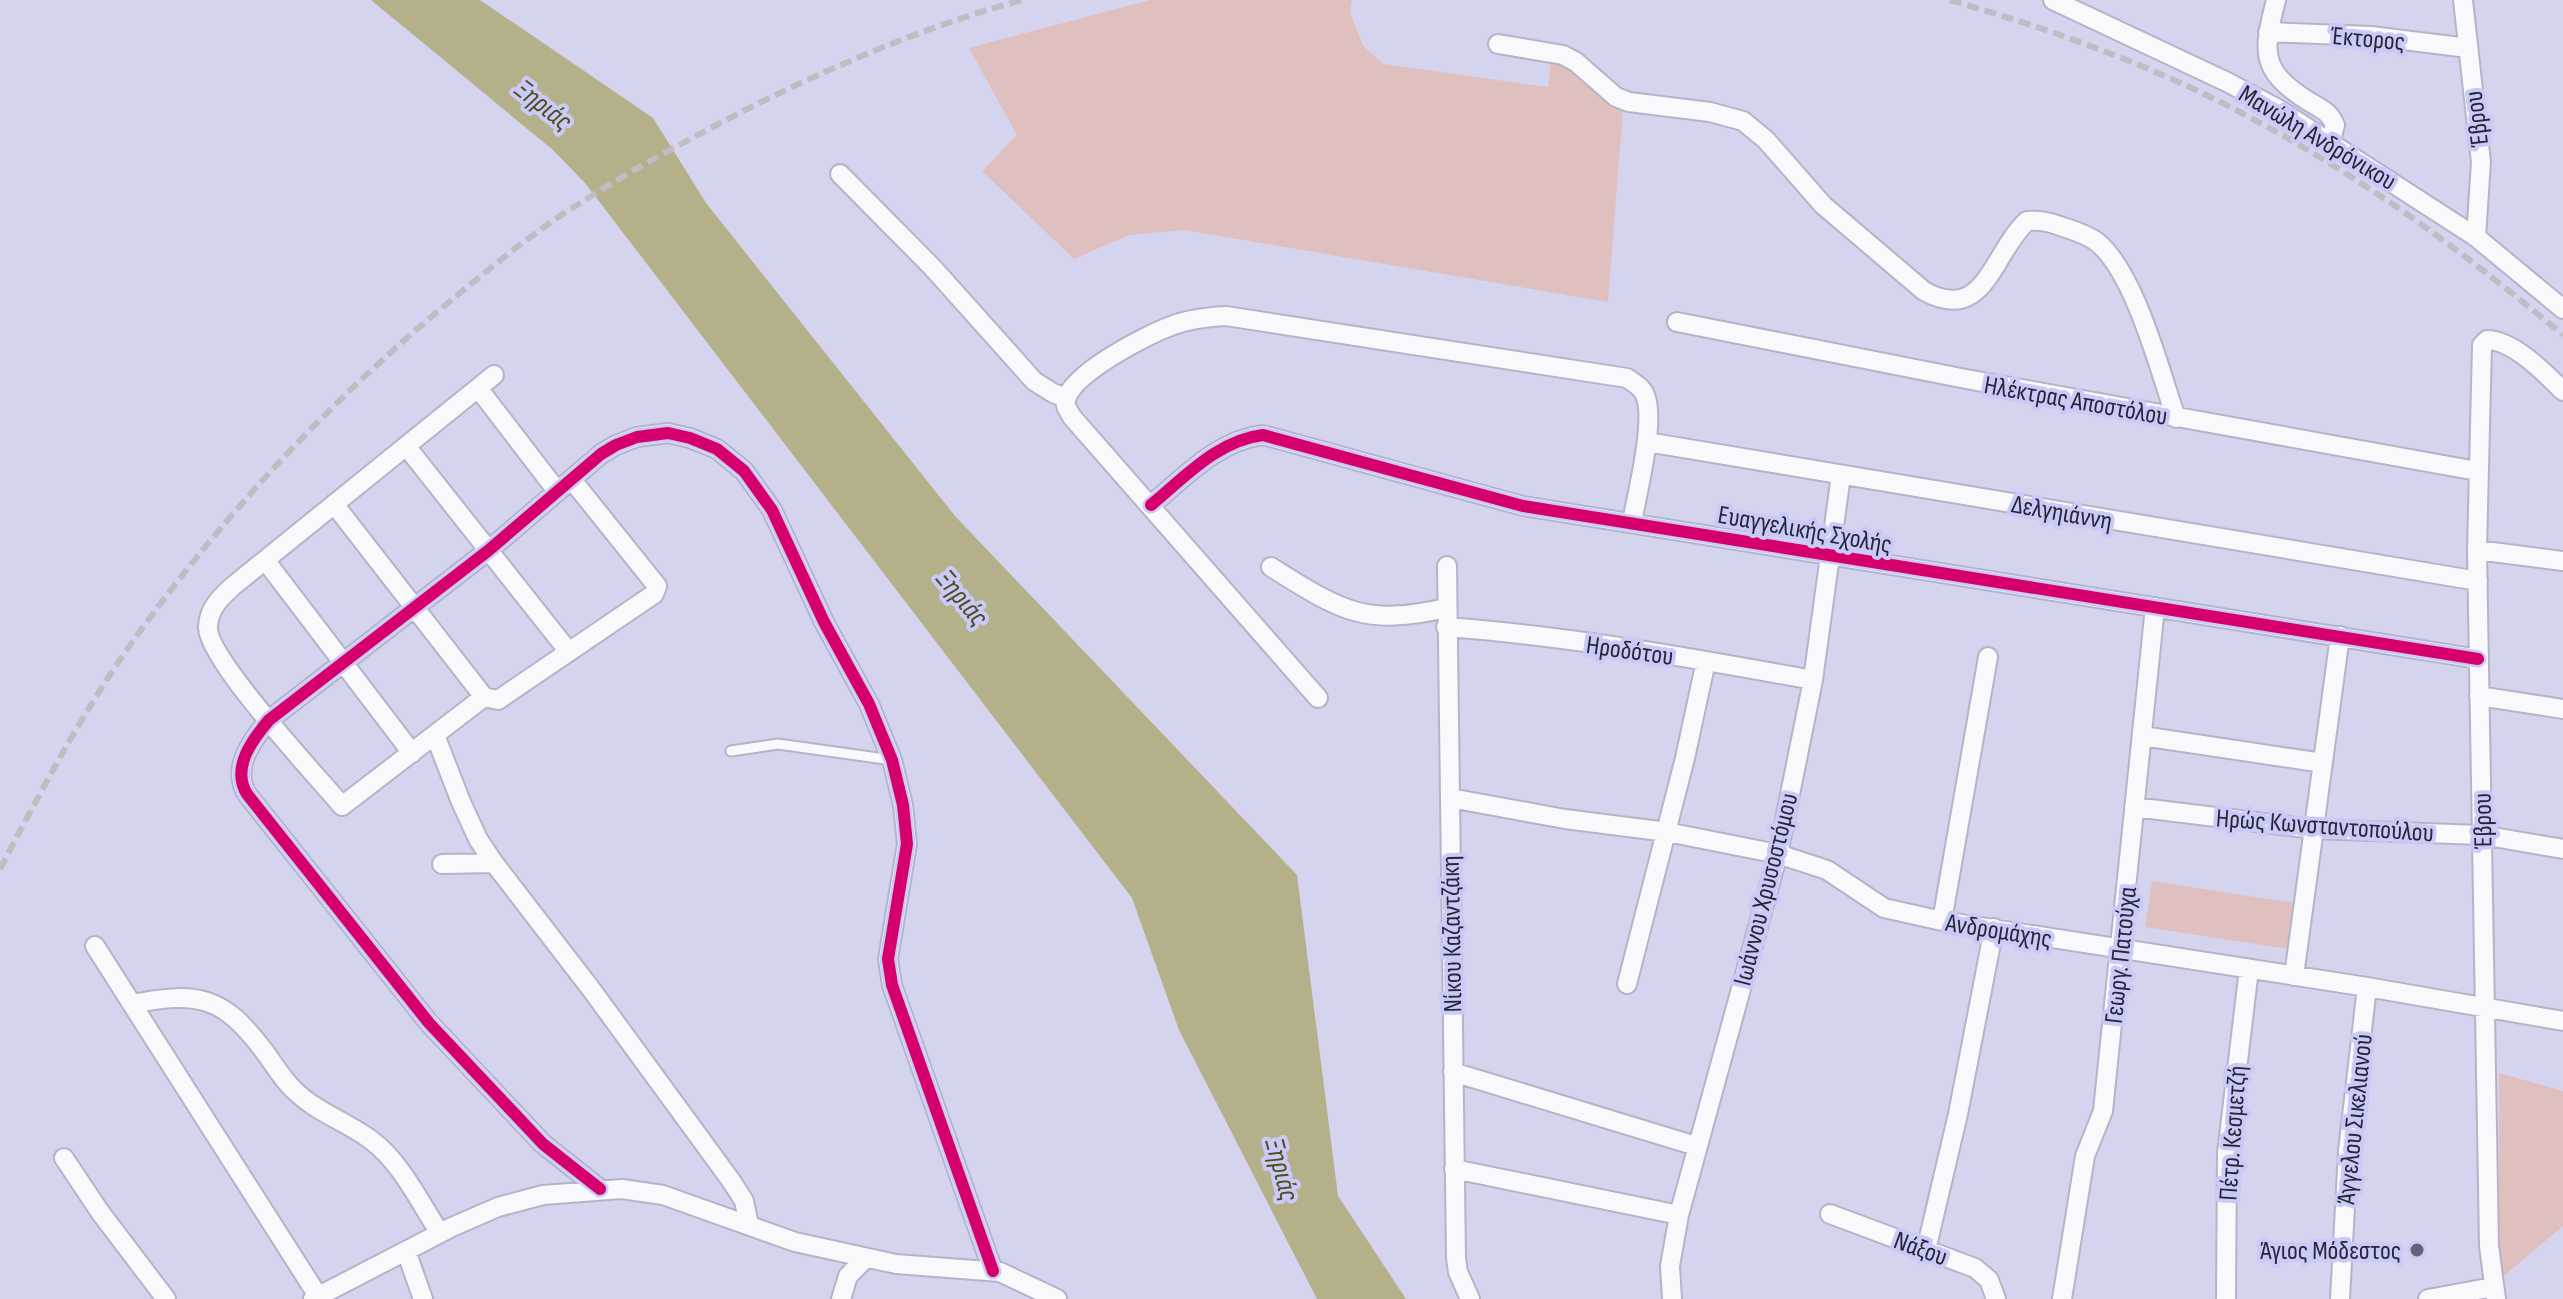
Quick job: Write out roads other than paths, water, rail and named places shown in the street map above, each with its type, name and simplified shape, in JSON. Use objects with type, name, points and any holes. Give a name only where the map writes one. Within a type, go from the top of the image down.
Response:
[{"type":"street","name":"Μανώλη Ανδρόνικου","points":[[2053,0],[2278,109],[2476,237],[2563,309]]},
{"type":"street","points":[[2276,0],[2265,49],[2276,74],[2291,89],[2331,116],[2335,125],[2330,144]]},
{"type":"street","name":"Έβρου","points":[[2463,0],[2481,162],[2476,237]]},
{"type":"street","name":"Έκτορος","points":[[2268,32],[2371,36],[2468,48]]},
{"type":"street","points":[[1498,44],[1563,55],[1576,62],[1616,97],[1629,102],[1710,112],[1743,121],[1760,134],[1823,205],[1937,299],[1960,300],[1972,295],[1983,285],[2006,245],[2027,221],[2042,219],[2085,234],[2099,244],[2123,274],[2176,418]]},
{"type":"street","points":[[840,174],[933,268],[1034,381],[1066,398]]},
{"type":"street","points":[[1318,698],[1072,417],[1065,404],[1066,398],[1079,378],[1091,369],[1156,332],[1188,321],[1226,316],[1627,378],[1638,385],[1647,397],[1647,442],[1632,522]]},
{"type":"street","name":"Ηλέκτρας Αποστόλου","points":[[1677,322],[2176,418],[2477,471]]},
{"type":"street","name":"Έβρου","points":[[2495,1293],[2489,1246],[2478,659],[2477,471],[2480,350],[2483,342],[2492,339],[2503,343],[2538,367],[2563,391]]},
{"type":"street","points":[[484,697],[342,806],[216,652],[207,627],[217,601],[494,375]]},
{"type":"street","points":[[334,504],[484,697],[498,700],[654,594],[657,586],[478,388]]},
{"type":"street","points":[[600,1189],[543,1144],[429,1023],[247,794],[241,780],[244,759],[269,720],[489,550],[601,454],[637,437],[668,433],[717,449],[744,471],[772,510],[824,622],[869,704],[892,760],[903,805],[907,844],[888,959],[892,985],[993,1271]]},
{"type":"street","name":"Ευαγγελικής Σχολής","points":[[1151,505],[1209,456],[1250,437],[1263,435],[1523,506],[2478,659]]},
{"type":"street","name":"Δελγηιάννη","points":[[1647,442],[2478,581]]},
{"type":"street","points":[[406,446],[569,652]]},
{"type":"street","name":"Ιωάννου Χρυσοστόμου","points":[[1672,1299],[1670,1266],[1679,1215],[1778,854],[1813,680],[1841,475]]},
{"type":"street","points":[[2477,550],[2563,561]]},
{"type":"street","points":[[265,560],[412,753]]},
{"type":"street","name":"Νίκου Καζαντζάκη","points":[[1447,566],[1456,1258],[1458,1272],[1470,1299]]},
{"type":"street","name":"Ηροδότου","points":[[1271,567],[1331,604],[1350,611],[1395,617],[1446,618],[1489,630],[1706,661],[1813,680]]},
{"type":"street","name":"Γεωργ. Πατούχα","points":[[2062,1299],[2085,1156],[2103,1111],[2155,607]]},
{"type":"street","points":[[2294,976],[2340,636]]},
{"type":"street","points":[[1942,921],[1988,657]]},
{"type":"street","points":[[1627,984],[1667,832],[1706,661]]},
{"type":"street","points":[[2479,696],[2563,709]]},
{"type":"street","points":[[435,735],[478,839],[732,1182],[744,1201],[749,1225]]},
{"type":"street","points":[[2142,736],[2323,763]]},
{"type":"street","name":"Ανδρομάχης","points":[[1450,798],[1584,823],[1667,832],[1778,854],[1827,870],[1884,908],[1942,921],[2367,987],[2563,1021]]},
{"type":"street","name":"Ηρώς Κωνσταντοπούλου","points":[[2134,807],[2313,829],[2482,835],[2563,849]]},
{"type":"street","points":[[442,864],[494,863]]},
{"type":"street","points":[[1926,1250],[1958,1114],[1994,928]]},
{"type":"street","points":[[95,946],[316,1298],[440,1233],[498,1207],[543,1195],[622,1189],[663,1195],[795,1242],[866,1258],[896,1264],[993,1271],[1026,1282],[1057,1299]]},
{"type":"street","name":"Πέτρ. Κεσμετζή","points":[[2226,1299],[2227,1153],[2249,969]]},
{"type":"street","name":"Άγγελου Σικελιανού","points":[[2340,1299],[2348,1151],[2367,987]]},
{"type":"street","points":[[132,1004],[182,996],[210,1003],[232,1014],[292,1089],[380,1147],[440,1233]]},
{"type":"street","points":[[1453,1072],[1696,1146]]},
{"type":"street","points":[[64,1158],[100,1212],[166,1299]]},
{"type":"street","points":[[1454,1169],[1679,1215]]},
{"type":"street","name":"Νάξου","points":[[1830,1214],[1979,1270],[1989,1280],[1996,1299]]},
{"type":"street","points":[[406,1251],[423,1299]]},
{"type":"street","points":[[841,1299],[848,1276],[866,1258]]},
{"type":"street","points":[[2428,1299],[2495,1293]]},
{"type":"lane","points":[[731,751],[778,744],[892,760]]},
{"type":"water","name":"Ξηριάς","points":[[371,0],[480,0],[653,118],[706,203],[955,516],[1297,875],[1338,1196],[1406,1299],[1317,1299],[1179,1030],[1132,898],[585,183],[553,150]]},
{"type":"railway","points":[[0,869],[96,696],[169,593],[285,456],[414,332],[550,223],[683,143],[846,63],[951,22],[1022,0]]},
{"type":"railway","points":[[1950,0],[2103,51],[2177,81],[2249,117],[2332,165],[2412,218],[2563,335]]},
{"type":"place","name":"Άγιος Μόδεστος","points":[[2417,1250]]}]
